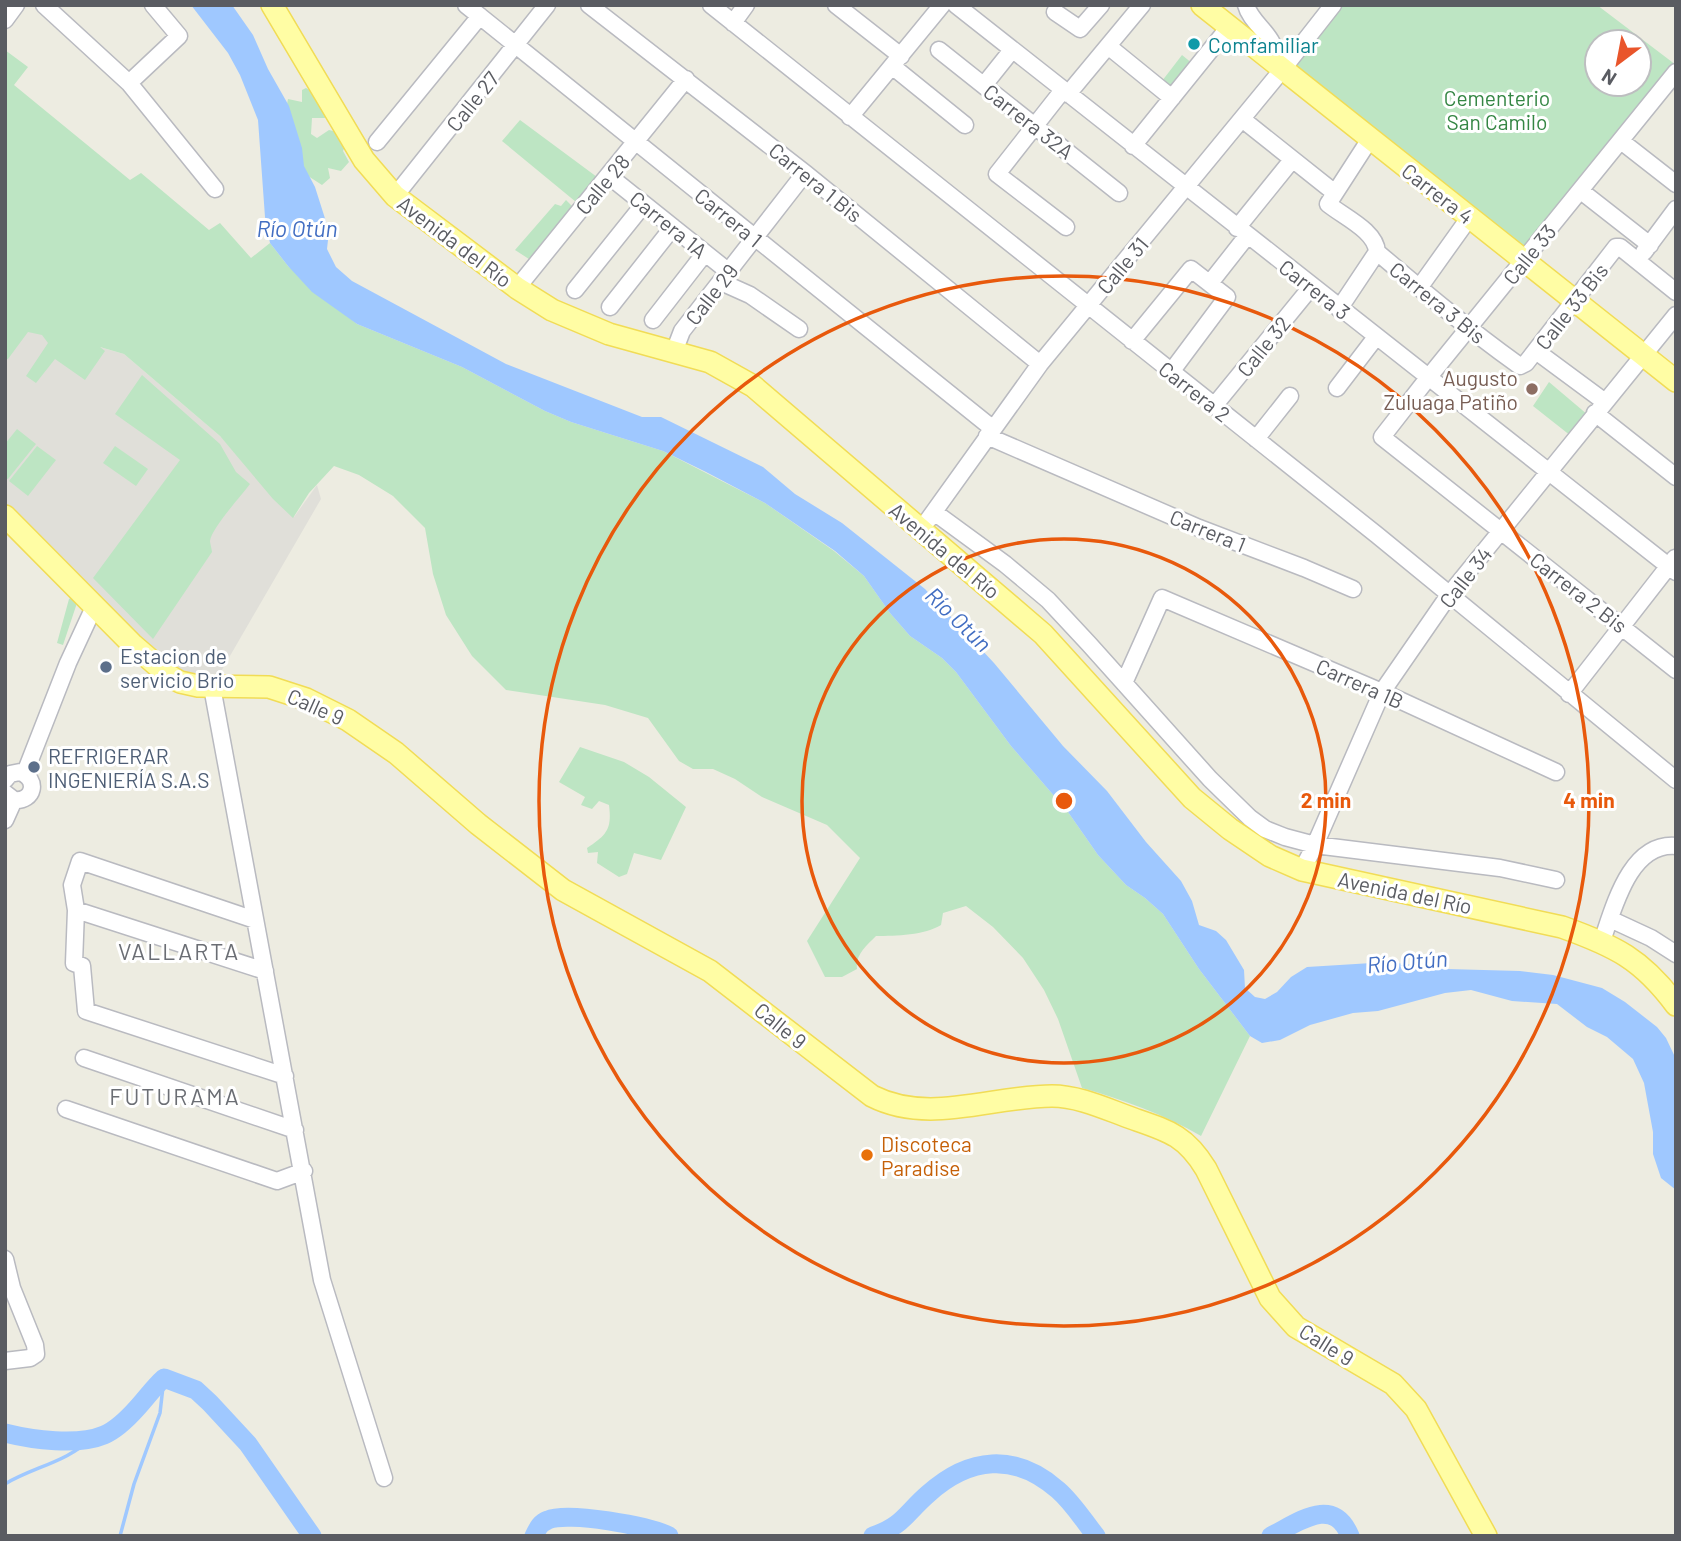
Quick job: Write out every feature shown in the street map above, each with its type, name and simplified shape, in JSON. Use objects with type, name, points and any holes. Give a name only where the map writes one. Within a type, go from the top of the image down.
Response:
[{"type":"main road","name":"Avenida del Río","points":[[272,5],[364,160],[395,196],[517,288],[552,310],[583,324],[710,362],[753,386],[1043,634],[1192,798],[1230,829],[1260,849],[1302,870],[1562,926],[1602,941],[1636,961],[1658,980],[1676,1005]]},
{"type":"main road","name":"Carrera 4","points":[[1202,5],[1676,381]]},
{"type":"main road","name":"Calle 9","points":[[5,516],[94,607],[168,675],[187,684],[212,687],[269,687],[306,699],[348,720],[397,753],[478,824],[563,890],[710,971],[859,1087],[886,1103],[917,1109],[942,1109],[1054,1096],[1093,1104],[1173,1132],[1197,1154],[1270,1298],[1296,1327],[1401,1390],[1416,1409],[1486,1536]]},
{"type":"street","points":[[5,20],[16,5]]},
{"type":"street","points":[[44,5],[129,83],[215,189]]},
{"type":"street","points":[[129,83],[179,36],[153,5]]},
{"type":"street","name":"Carrera 1","points":[[466,5],[990,432],[1199,528],[1353,589]]},
{"type":"street","name":"Calle 27","points":[[395,196],[547,5]]},
{"type":"street","name":"Carrera 1 Bis","points":[[589,5],[805,173],[1040,364]]},
{"type":"street","name":"Carrera 2","points":[[711,5],[1256,439],[1676,780]]},
{"type":"street","points":[[733,23],[746,5]]},
{"type":"street","points":[[836,5],[965,125]]},
{"type":"street","points":[[850,117],[942,5]]},
{"type":"street","name":"Carrera 3","points":[[956,5],[1339,309],[1674,565]]},
{"type":"street","points":[[1066,227],[997,174],[1035,126],[1142,5]]},
{"type":"street","points":[[1246,5],[1247,11],[1267,32],[1272,43],[1274,63]]},
{"type":"street","name":"Calle 31","points":[[921,531],[1040,364],[1242,119],[1274,63],[1328,7]]},
{"type":"street","points":[[1055,12],[1080,29],[1099,9],[1120,31]]},
{"type":"street","points":[[377,142],[480,16]]},
{"type":"street","points":[[1133,146],[1229,27]]},
{"type":"street","points":[[1108,46],[1172,98]]},
{"type":"street","name":"Carrera 32A","points":[[939,50],[1119,192]]},
{"type":"street","points":[[984,85],[1012,50]]},
{"type":"street","name":"Calle 33","points":[[1382,437],[1676,72]]},
{"type":"street","name":"Calle 28","points":[[517,288],[686,79]]},
{"type":"street","name":"Carrera 3 Bis","points":[[1242,119],[1292,160],[1371,236],[1377,244],[1377,252],[1468,329],[1517,364],[1523,365]]},
{"type":"street","points":[[1332,199],[1370,139]]},
{"type":"street","points":[[1621,141],[1676,184]]},
{"type":"street","points":[[1210,283],[1292,160]]},
{"type":"street","name":"Calle 29","points":[[674,352],[682,331],[805,173]]},
{"type":"street","name":"Carrera 1A","points":[[609,176],[705,253],[725,277],[799,329]]},
{"type":"street","points":[[1581,191],[1650,245]]},
{"type":"street","points":[[575,290],[644,204]]},
{"type":"street","points":[[1676,209],[1638,260],[1676,292]]},
{"type":"street","points":[[1419,288],[1469,218]]},
{"type":"street","points":[[610,307],[673,228]]},
{"type":"street","name":"Calle 33 Bis","points":[[1523,365],[1616,247],[1638,260]]},
{"type":"street","points":[[1339,309],[1377,252]]},
{"type":"street","points":[[653,320],[705,253]]},
{"type":"street","points":[[1132,341],[1191,269],[1210,283],[1227,297],[1171,372]]},
{"type":"street","name":"Calle 32","points":[[1214,406],[1311,286]]},
{"type":"street","name":"Calle 34","points":[[1302,870],[1382,692],[1449,595],[1676,315]]},
{"type":"street","points":[[1337,388],[1376,337]]},
{"type":"street","points":[[1536,351],[1676,477]]},
{"type":"street","points":[[1256,439],[1290,396]]},
{"type":"street","name":"Carrera 2 Bis","points":[[1382,437],[1676,670]]},
{"type":"street","points":[[934,512],[1005,564],[1048,600],[1210,779],[1265,829],[1285,838],[1315,845],[1500,868],[1556,880]]},
{"type":"street","points":[[1569,694],[1620,625],[1674,565]]},
{"type":"street","name":"Carrera 1B","points":[[1124,682],[1162,598],[1382,692],[1556,772]]},
{"type":"street","points":[[25,773],[68,663],[94,607]]},
{"type":"street","points":[[212,687],[304,1171],[322,1280],[384,1478]]},
{"type":"street","points":[[5,780],[15,772],[25,773]]},
{"type":"street","points":[[5,820],[9,796],[23,800],[30,794],[33,785],[25,773]]},
{"type":"street","points":[[1602,941],[1629,874],[1638,861],[1652,850],[1668,845],[1676,846]]},
{"type":"street","points":[[255,920],[80,862],[72,885],[76,910],[74,962],[82,966],[86,1011],[285,1076]]},
{"type":"street","points":[[76,910],[265,971]]},
{"type":"street","points":[[1610,919],[1651,938],[1676,954]]},
{"type":"street","points":[[84,1058],[295,1130]]},
{"type":"street","points":[[66,1109],[277,1181],[304,1171]]},
{"type":"street","points":[[5,1259],[12,1288],[35,1345],[36,1354],[30,1359],[5,1361]]},
{"type":"shaded area","points":[[5,249],[96,346],[124,354],[220,436],[294,517],[317,485],[321,499],[212,687],[187,684],[5,516]]},
{"type":"green space","name":"Cementerio San Camilo","points":[[1333,5],[1597,5],[1627,28],[1583,28],[1583,98],[1650,98],[1523,260],[1282,70]]},
{"type":"green space","name":"Cementerio San Camilo","points":[[1653,48],[1676,65],[1653,94]]},
{"type":"green space","points":[[5,50],[28,67],[14,85],[130,180],[141,173],[209,230],[220,223],[251,258],[270,243],[288,266],[357,324],[462,367],[571,422],[663,451],[765,503],[834,551],[864,576],[910,636],[942,658],[956,672],[1011,746],[1068,812],[1098,855],[1126,885],[1163,914],[1199,969],[1250,1036],[1201,1136],[1143,1108],[1082,1088],[1058,1019],[1044,990],[1023,958],[993,927],[966,906],[943,913],[941,925],[927,931],[876,936],[859,955],[857,969],[842,977],[825,977],[807,941],[860,858],[827,825],[762,797],[735,779],[713,769],[693,769],[679,761],[648,718],[605,705],[506,690],[472,656],[446,615],[433,574],[425,528],[393,496],[359,475],[334,466],[309,493],[293,518],[273,499],[220,436],[124,354],[100,347],[105,351],[85,380],[55,359],[36,383],[26,376],[48,343],[42,335],[28,332],[5,360]]},
{"type":"green space","points":[[1182,55],[1193,64],[1173,90],[1162,81]]},
{"type":"green space","points":[[306,88],[318,95],[328,114],[326,118],[312,118],[311,134],[317,138],[329,130],[341,133],[346,144],[343,151],[349,162],[341,171],[328,168],[330,178],[322,185],[305,174],[287,104],[288,99],[302,102],[302,90]]},
{"type":"green space","points":[[520,120],[597,177],[576,202],[502,141]]},
{"type":"green space","points":[[566,200],[575,209],[532,261],[515,250],[555,204],[561,206]]},
{"type":"green space","points":[[142,375],[220,444],[236,472],[250,484],[215,529],[210,541],[212,552],[153,639],[93,578],[180,460],[115,414]]},
{"type":"green space","points":[[1549,382],[1588,415],[1571,436],[1533,406]]},
{"type":"green space","points":[[17,429],[36,444],[8,479],[5,478],[5,444]]},
{"type":"green space","points":[[37,446],[56,460],[28,496],[9,481]]},
{"type":"green space","points":[[115,446],[148,469],[136,486],[103,463]]},
{"type":"green space","points":[[74,596],[77,603],[63,645],[57,643],[69,599]]},
{"type":"green space","points":[[580,747],[624,762],[649,777],[686,807],[661,860],[634,853],[627,874],[619,877],[597,863],[598,852],[588,853],[587,848],[607,831],[610,813],[609,805],[599,801],[592,809],[581,805],[585,797],[559,782]]},
{"type":"water","name":"Río Otún","points":[[191,5],[232,5],[253,35],[289,106],[302,148],[304,166],[315,187],[329,231],[327,249],[336,267],[352,281],[506,364],[642,417],[661,417],[763,467],[795,494],[842,523],[925,589],[994,663],[1063,746],[1107,791],[1146,842],[1181,881],[1192,901],[1199,925],[1216,931],[1226,940],[1244,970],[1245,988],[1255,997],[1265,999],[1307,967],[1388,962],[1447,969],[1520,971],[1553,975],[1602,988],[1657,1027],[1675,1057],[1676,1190],[1661,1178],[1653,1154],[1653,1132],[1644,1083],[1633,1059],[1607,1037],[1587,1027],[1557,1004],[1512,1001],[1471,990],[1445,993],[1378,1011],[1353,1013],[1310,1025],[1280,1040],[1262,1043],[1250,1036],[1199,969],[1163,914],[1126,885],[1098,855],[1068,812],[1011,746],[956,672],[942,658],[910,636],[864,576],[835,551],[765,503],[706,472],[663,451],[545,411],[462,367],[357,324],[312,292],[270,243],[265,217],[258,120],[228,53]]},
{"type":"waterway","points":[[120,1536],[134,1484],[160,1413],[164,1378]]},
{"type":"waterway","points":[[5,1433],[42,1440],[69,1441],[104,1435],[127,1418],[164,1378],[196,1390],[210,1403],[248,1444],[312,1536]]},
{"type":"waterway","points":[[5,1484],[61,1459],[91,1438]]},
{"type":"waterway","points":[[873,1536],[898,1523],[928,1494],[960,1472],[992,1464],[1025,1469],[1042,1478],[1069,1501],[1096,1536]]},
{"type":"waterway","points":[[1271,1536],[1304,1519],[1325,1514],[1343,1524],[1350,1536]]},
{"type":"waterway","points":[[534,1536],[545,1521],[572,1517],[627,1524],[669,1536]]},
{"type":"place","name":"Comfamiliar","points":[[1194,44]]},
{"type":"place","name":"Augusto Zuluaga Patiño","points":[[1532,389]]},
{"type":"place","name":"Estacion de servicio Brio","points":[[106,667]]},
{"type":"place","name":"REFRIGERAR INGENIERÍA S.A.S","points":[[34,767]]},
{"type":"place","name":"Discoteca Paradise","points":[[867,1155]]},
{"type":"district","name":"VALLARTA","points":[[179,951]]},
{"type":"district","name":"FUTURAMA","points":[[175,1096]]}]
